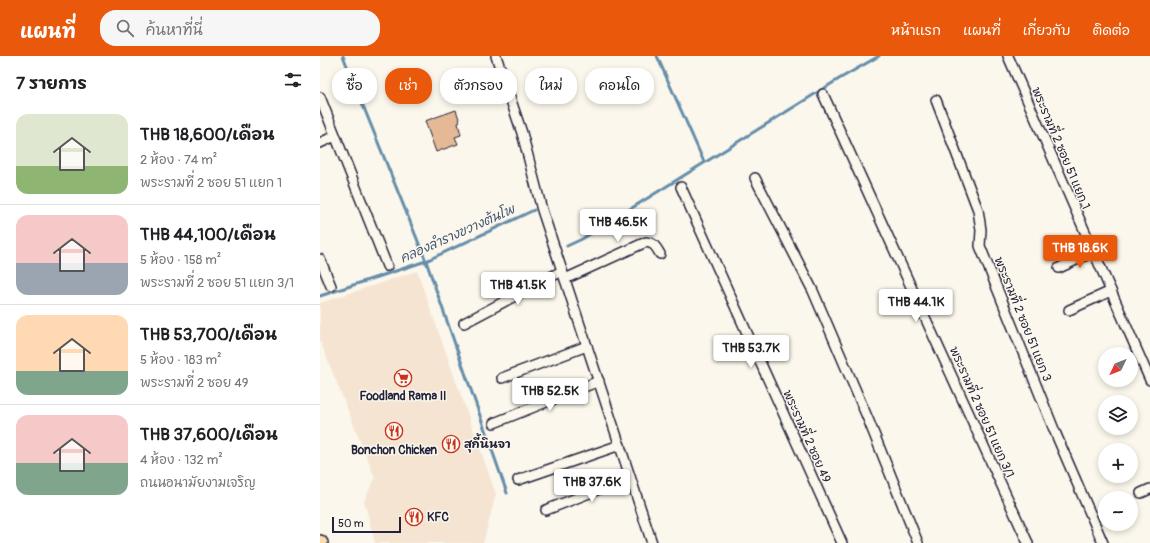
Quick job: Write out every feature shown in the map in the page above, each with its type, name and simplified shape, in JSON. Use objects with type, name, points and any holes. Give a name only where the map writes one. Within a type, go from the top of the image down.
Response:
[{"type":"street","points":[[496,56],[522,133],[542,210],[652,543]]},
{"type":"street","name":"พระรามที่ 2 ซอย 51 แยก 1","points":[[1008,56],[1150,380]]},
{"type":"street","name":"พระรามที่ 2 ซอย 51 แยก 3/1","points":[[823,94],[1028,543]]},
{"type":"street","points":[[320,97],[388,266]]},
{"type":"street","name":"พระรามที่ 2 ซอย 51 แยก 3","points":[[936,100],[978,210],[981,230],[980,246],[1055,432],[1103,543]]},
{"type":"street","points":[[320,143],[335,136]]},
{"type":"street","points":[[755,178],[813,291],[868,419],[918,543]]},
{"type":"street","name":"พระรามที่ 2 ซอย 49","points":[[681,186],[842,543]]},
{"type":"street","points":[[464,323],[564,275],[646,242],[652,242],[660,254]]},
{"type":"street","points":[[1059,268],[1093,252]]},
{"type":"street","points":[[320,259],[331,286]]},
{"type":"street","points":[[1069,310],[1111,291]]},
{"type":"street","points":[[502,378],[587,346]]},
{"type":"street","points":[[494,423],[599,381]]},
{"type":"street","points":[[518,480],[620,445]]},
{"type":"street","points":[[546,510],[630,477]]},
{"type":"street","points":[[1141,493],[1150,489]]},
{"type":"shaded area","points":[[417,271],[496,494],[483,543],[375,543],[364,501],[375,478],[320,341],[320,303]]},
{"type":"building","points":[[456,110],[460,122],[458,123],[461,135],[455,137],[458,144],[436,152],[425,121]]},
{"type":"waterway","points":[[343,56],[426,261],[507,493]]},
{"type":"waterway","points":[[657,56],[704,162]]},
{"type":"waterway","points":[[567,246],[582,239],[839,79],[879,56]]},
{"type":"waterway","name":"คลองลำรางขวางต้นโพ","points":[[320,296],[426,261],[534,210]]},
{"type":"place","name":"Foodland Rama II","points":[[403,378]]},
{"type":"place","name":"Bonchon Chicken","points":[[394,431]]},
{"type":"place","name":"สุกี้นินจา","points":[[451,444]]},
{"type":"place","name":"KFC","points":[[414,517]]}]
